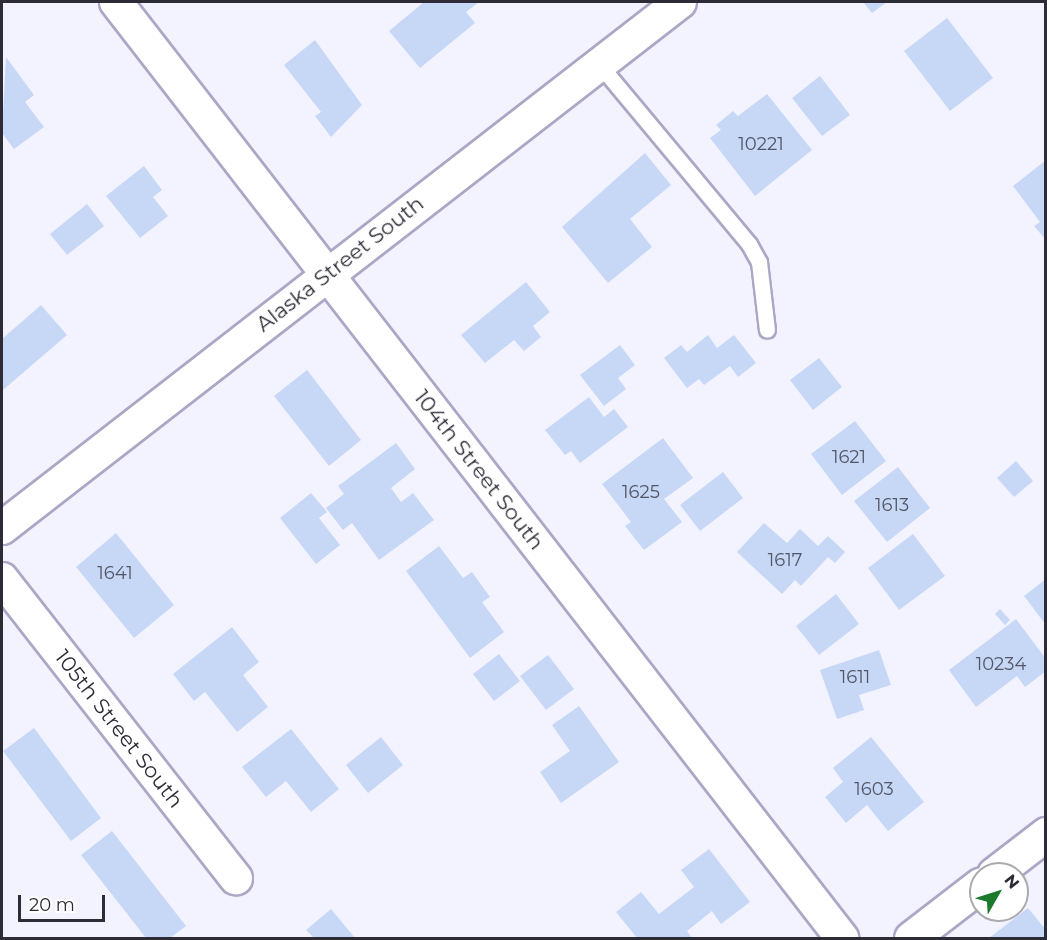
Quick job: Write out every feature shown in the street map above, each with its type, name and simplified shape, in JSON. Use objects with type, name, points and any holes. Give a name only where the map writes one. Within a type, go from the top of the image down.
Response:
[{"type":"street","name":"104th Street South","points":[[116,2],[842,939]]},
{"type":"street","name":"Alaska Street South","points":[[2,528],[326,274],[680,2]]},
{"type":"street","name":"105th Street South","points":[[2,579],[236,879]]},
{"type":"street","points":[[1010,862],[1046,834]]},
{"type":"street","points":[[911,939],[969,893]]},
{"type":"lane","points":[[599,64],[749,244],[759,262],[767,330]]},
{"type":"building","points":[[424,2],[479,2],[466,12],[475,23],[420,68],[389,31]]},
{"type":"building","points":[[863,2],[887,2],[872,13]]},
{"type":"building","points":[[947,18],[993,78],[950,111],[904,51]]},
{"type":"building","points":[[315,40],[362,105],[331,137],[315,116],[321,112],[284,65]]},
{"type":"building","points":[[6,57],[34,95],[25,102],[44,127],[14,149],[2,133]]},
{"type":"building","points":[[820,76],[850,115],[822,136],[792,98]]},
{"type":"building","points":[[767,94],[812,150],[755,196],[710,138],[721,130],[716,125],[733,111],[738,116]]},
{"type":"building","points":[[645,153],[671,185],[630,219],[652,247],[608,283],[562,227]]},
{"type":"building","points":[[1046,160],[1046,240],[1034,226],[1040,222],[1013,186]]},
{"type":"building","points":[[144,166],[162,190],[153,197],[168,216],[140,238],[106,196]]},
{"type":"building","points":[[87,204],[104,226],[67,255],[50,234]]},
{"type":"building","points":[[526,282],[550,312],[533,326],[541,337],[524,351],[514,340],[485,363],[461,335]]},
{"type":"building","points":[[41,305],[67,335],[3,390],[2,339]]},
{"type":"building","points":[[708,335],[717,348],[734,335],[756,363],[738,377],[730,366],[704,385],[699,379],[687,388],[664,358],[681,345],[687,352]]},
{"type":"building","points":[[620,345],[635,365],[618,378],[626,389],[604,406],[580,375]]},
{"type":"building","points":[[819,358],[842,387],[813,410],[790,380]]},
{"type":"building","points":[[307,370],[361,440],[329,466],[274,396]]},
{"type":"building","points":[[589,397],[604,417],[614,409],[628,427],[580,463],[571,451],[565,455],[545,430]]},
{"type":"building","points":[[855,421],[886,461],[842,495],[811,454]]},
{"type":"building","points":[[663,438],[693,478],[664,499],[682,522],[644,550],[625,526],[631,522],[602,484]]},
{"type":"building","points":[[396,443],[415,469],[391,488],[401,502],[413,493],[434,520],[379,560],[352,523],[343,530],[326,508],[344,494],[338,486]]},
{"type":"building","points":[[1016,461],[1033,481],[1014,497],[997,478]]},
{"type":"building","points":[[898,467],[930,508],[887,542],[854,501]]},
{"type":"building","points":[[723,472],[743,498],[700,531],[680,505]]},
{"type":"building","points":[[311,493],[327,512],[319,518],[340,545],[316,564],[280,518]]},
{"type":"building","points":[[764,523],[787,543],[800,529],[818,546],[828,536],[845,552],[835,563],[828,557],[801,586],[795,580],[782,594],[737,552]]},
{"type":"building","points":[[116,533],[174,605],[134,638],[76,567]]},
{"type":"building","points":[[913,534],[945,576],[899,610],[868,568]]},
{"type":"building","points":[[439,546],[463,578],[472,572],[490,597],[482,602],[504,632],[470,658],[406,571]]},
{"type":"building","points":[[1046,579],[1046,625],[1024,596]]},
{"type":"building","points":[[836,594],[859,624],[819,655],[796,626]]},
{"type":"building","points":[[1000,609],[1010,620],[1005,625],[995,614]]},
{"type":"building","points":[[1016,619],[1046,659],[1046,671],[1025,687],[1017,676],[976,707],[949,670]]},
{"type":"building","points":[[232,627],[259,662],[243,675],[268,707],[237,732],[205,692],[194,701],[173,674]]},
{"type":"building","points":[[879,650],[891,685],[859,695],[864,710],[837,719],[820,670]]},
{"type":"building","points":[[499,654],[520,681],[494,701],[473,674]]},
{"type":"building","points":[[548,655],[574,689],[546,710],[520,676]]},
{"type":"building","points":[[579,706],[619,762],[561,803],[540,772],[570,751],[552,725]]},
{"type":"building","points":[[34,728],[101,818],[71,841],[3,751]]},
{"type":"building","points":[[291,729],[339,789],[311,812],[286,781],[266,797],[242,767]]},
{"type":"building","points":[[381,737],[403,765],[368,793],[346,765]]},
{"type":"building","points":[[871,737],[924,802],[888,831],[867,805],[846,823],[825,797],[843,782],[833,768]]},
{"type":"building","points":[[112,831],[186,926],[170,938],[146,938],[81,855]]},
{"type":"building","points":[[709,849],[750,902],[721,924],[712,911],[687,931],[692,938],[637,938],[616,912],[641,892],[659,914],[694,887],[681,870]]},
{"type":"building","points":[[331,909],[355,938],[314,938],[306,930]]},
{"type":"building","points":[[1029,909],[1046,930],[1046,938],[989,938],[1010,922],[1029,922]]}]
